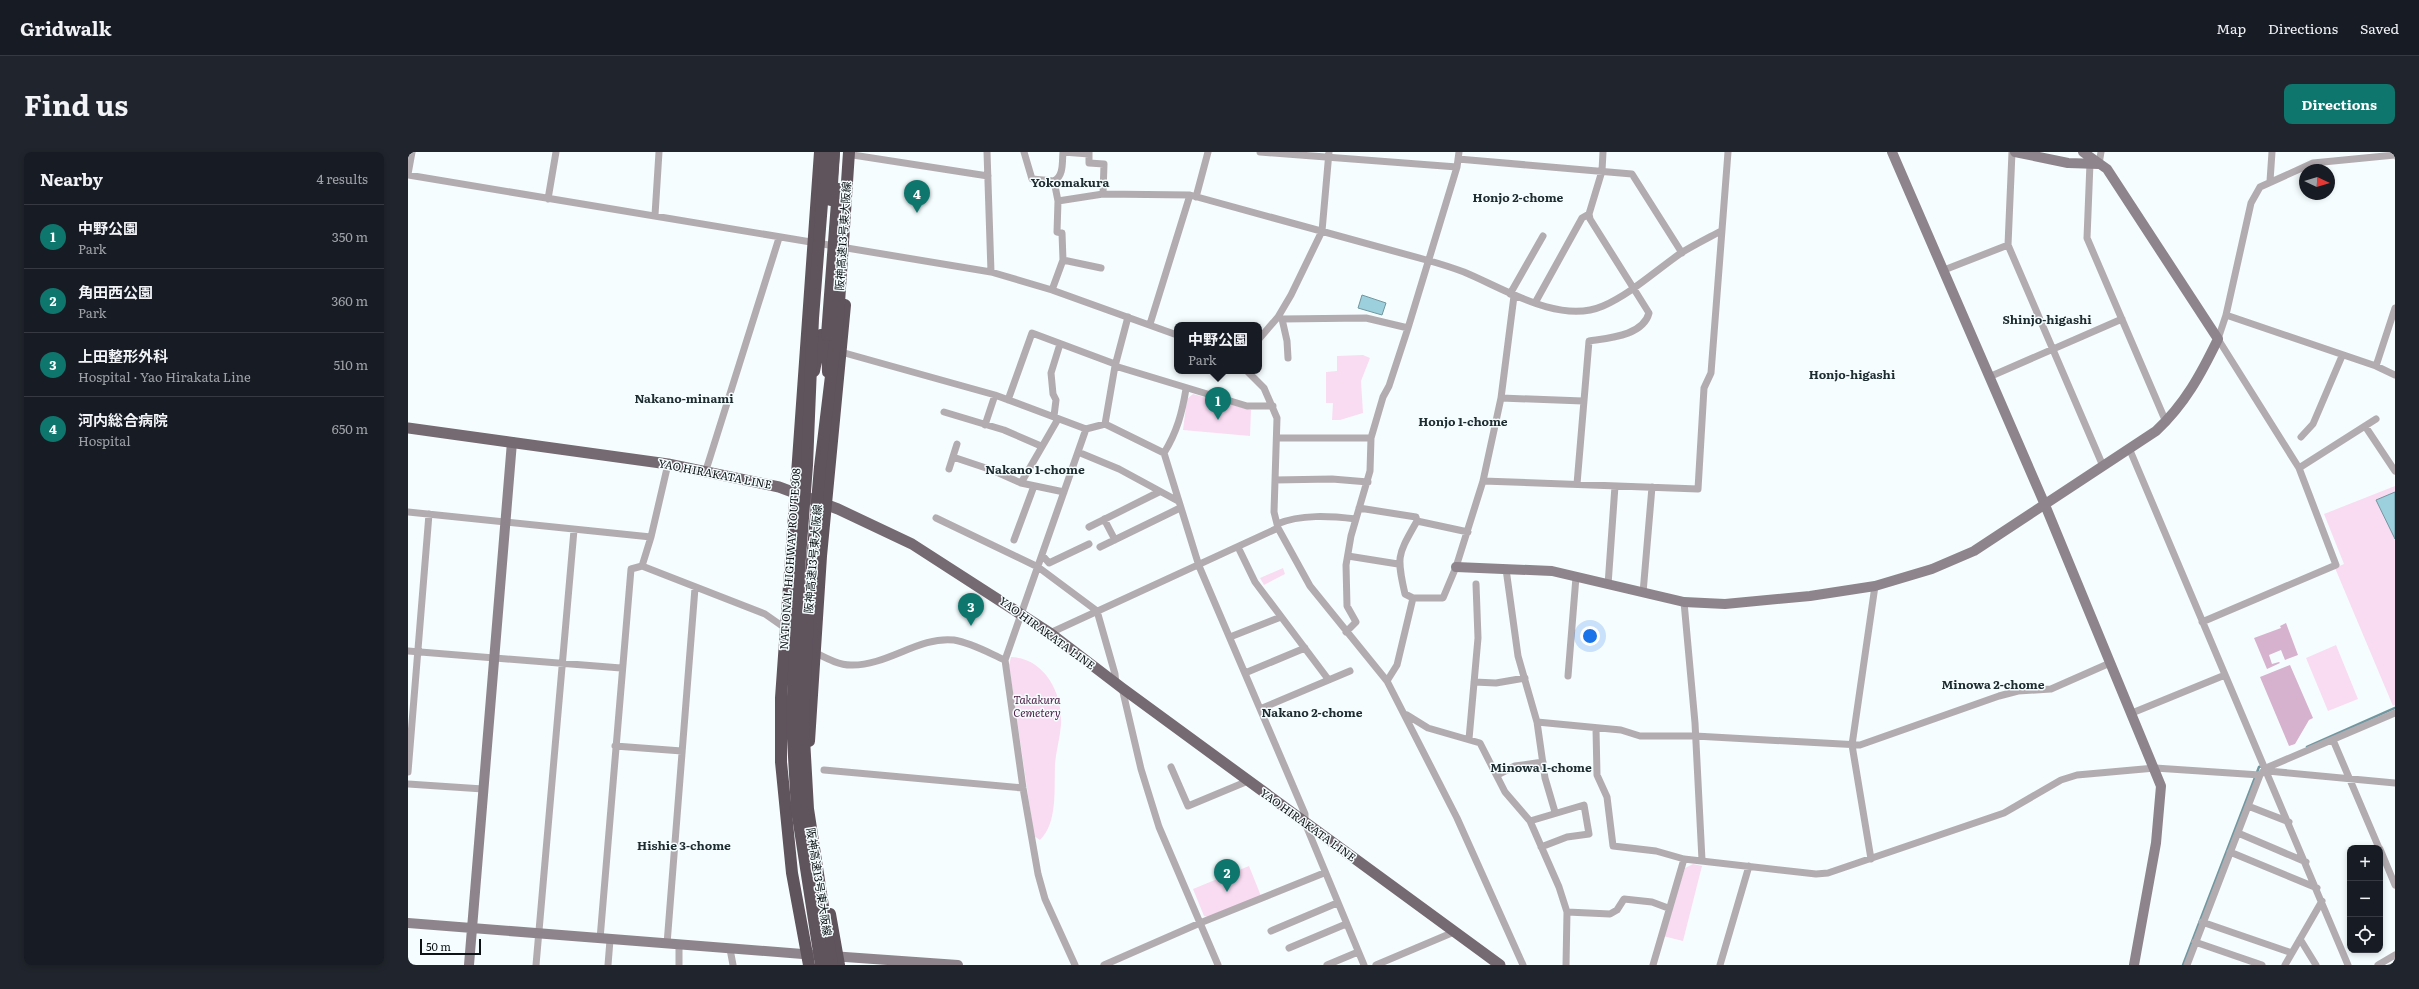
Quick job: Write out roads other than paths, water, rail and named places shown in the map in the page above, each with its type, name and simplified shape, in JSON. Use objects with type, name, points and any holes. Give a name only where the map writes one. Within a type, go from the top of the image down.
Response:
[{"type":"highway","name":"NATIONAL HIGHWAY ROUTE 308","points":[[808,960],[792,873],[781,762],[781,698],[812,243],[820,152]]},
{"type":"highway","name":"阪神高速13号東大阪線","points":[[822,965],[797,810],[792,721],[797,596],[807,465],[812,318],[826,152]]},
{"type":"highway","points":[[831,438],[824,335],[834,152]]},
{"type":"highway","name":"阪神高速13号東大阪線","points":[[836,962],[808,809],[803,721],[810,582],[822,448],[838,318],[849,153]]},
{"type":"highway","points":[[798,450],[824,335],[849,153]]},
{"type":"highway","points":[[836,962],[811,786],[809,731],[831,438],[842,352],[848,249],[849,153]]},
{"type":"main road","name":"YAO HIRAKATA LINE","points":[[408,428],[706,470],[795,493],[826,504],[912,544],[1023,614],[1050,633],[1119,686],[1500,965]]},
{"type":"street","points":[[412,152],[408,175],[655,215],[779,238],[991,272],[1052,290],[1174,334]]},
{"type":"street","points":[[548,198],[556,152]]},
{"type":"street","points":[[655,215],[660,152]]},
{"type":"street","points":[[987,152],[991,272]]},
{"type":"street","points":[[1024,152],[1032,179],[1054,181],[1058,179],[1062,170],[1062,152],[1089,153],[1089,163],[1104,164],[1103,194]]},
{"type":"street","points":[[1150,324],[1208,152]]},
{"type":"street","points":[[1260,152],[1328,155],[1457,168]]},
{"type":"street","points":[[1577,484],[1589,341],[1629,333],[1648,320],[1650,313],[1633,289],[1590,219],[1589,214],[1602,172],[1603,152]]},
{"type":"street","points":[[1483,481],[1652,488],[1698,488],[1704,388],[1711,374],[1728,152]]},
{"type":"street","points":[[1892,152],[2045,505],[2161,786],[2156,842],[2134,965]]},
{"type":"street","points":[[2094,163],[2068,162],[2013,152],[2008,245],[2103,466]]},
{"type":"street","points":[[2083,152],[2094,163],[2107,169],[2218,339],[2299,468],[2336,566],[2202,622]]},
{"type":"street","points":[[2095,152],[2087,238],[2166,422]]},
{"type":"street","points":[[2094,163],[2101,152]]},
{"type":"street","points":[[2270,181],[2272,152]]},
{"type":"street","points":[[849,153],[988,176]]},
{"type":"street","points":[[1262,336],[1280,318],[1322,231],[1328,155]]},
{"type":"street","points":[[1456,567],[1552,571],[1684,602],[1725,604],[1810,596],[1875,586],[1932,570],[1974,551],[2156,431],[2166,422],[2195,386],[2218,339],[2226,315],[2251,203],[2260,187],[2270,181],[2315,163],[2395,155]]},
{"type":"street","points":[[1346,632],[1356,622],[1347,606],[1345,592],[1348,556],[1356,519],[1368,482],[1371,438],[1383,397],[1389,386],[1430,261],[1457,168],[1459,156],[1632,174],[1682,253]]},
{"type":"street","points":[[1052,290],[1063,260],[1062,233],[1057,232],[1058,202],[1054,181]]},
{"type":"street","points":[[1058,202],[1103,194],[1193,196],[1430,261],[1464,272],[1512,295],[1535,303],[1549,307],[1583,310],[1602,306],[1633,289],[1682,253],[1721,231]]},
{"type":"street","points":[[1535,303],[1582,218],[1589,214]]},
{"type":"street","points":[[1417,521],[1401,549],[1398,564],[1405,594],[1413,598],[1443,598],[1468,532],[1483,481],[1501,398],[1512,295],[1543,236]]},
{"type":"street","points":[[706,470],[779,238]]},
{"type":"street","points":[[1944,270],[2008,245]]},
{"type":"street","points":[[1063,260],[1101,268]]},
{"type":"street","points":[[2376,366],[2395,308]]},
{"type":"street","points":[[2226,315],[2342,356],[2376,366],[2395,375]]},
{"type":"street","points":[[1105,424],[1115,365],[1128,317]]},
{"type":"street","points":[[1280,318],[1366,318],[1408,328]]},
{"type":"street","points":[[1280,318],[1287,341],[1288,358]]},
{"type":"street","points":[[1989,377],[2052,348],[2122,319]]},
{"type":"street","points":[[1008,400],[1032,333],[1115,365],[1186,389],[1247,406],[1273,406]]},
{"type":"street","points":[[1020,483],[1056,418],[1056,400],[1053,394],[1051,373],[1060,344]]},
{"type":"street","points":[[842,352],[995,395],[1086,429],[1105,424],[1164,453],[1199,566],[1305,814],[1305,823],[1324,873],[1364,965]]},
{"type":"street","points":[[2301,437],[2313,424],[2342,356]]},
{"type":"street","points":[[1250,374],[1264,388],[1278,418],[1274,512],[1277,526],[1306,581],[1387,681],[1406,715],[1457,818],[1523,965]]},
{"type":"street","points":[[1164,453],[1175,435],[1180,422],[1186,389]]},
{"type":"street","points":[[985,425],[995,395]]},
{"type":"street","points":[[1501,398],[1583,401]]},
{"type":"street","points":[[944,412],[985,425],[1041,446]]},
{"type":"street","points":[[2299,468],[2376,419]]},
{"type":"street","points":[[2365,426],[2395,471]]},
{"type":"street","points":[[1075,965],[1045,900],[1037,868],[1023,788],[1005,660],[1023,614],[1086,429]]},
{"type":"street","points":[[1278,438],[1371,438]]},
{"type":"street","points":[[469,965],[512,442]]},
{"type":"street","points":[[949,469],[957,444]]},
{"type":"street","points":[[2129,448],[2202,622],[2306,862],[2348,965]]},
{"type":"street","points":[[1078,452],[1119,469],[1179,504]]},
{"type":"street","points":[[953,457],[992,470],[1020,483],[1064,492]]},
{"type":"street","points":[[642,566],[651,537],[668,464]]},
{"type":"street","points":[[1275,480],[1332,479],[1368,482]]},
{"type":"street","points":[[1014,540],[1034,486]]},
{"type":"street","points":[[1608,585],[1615,486]]},
{"type":"street","points":[[1644,593],[1652,488]]},
{"type":"street","points":[[1089,527],[1159,492]]},
{"type":"street","points":[[1100,547],[1179,504]]},
{"type":"street","points":[[1359,508],[1416,517],[1417,521],[1468,532]]},
{"type":"street","points":[[408,512],[505,520],[574,530],[651,537]]},
{"type":"street","points":[[408,772],[429,514]]},
{"type":"street","points":[[1050,633],[1199,566],[1288,520],[1323,516],[1356,519]]},
{"type":"street","points":[[936,518],[1038,567],[1097,611],[1116,674],[1141,769],[1159,827],[1218,965]]},
{"type":"street","points":[[1104,519],[1115,540]]},
{"type":"street","points":[[536,965],[574,530]]},
{"type":"street","points":[[1042,555],[1049,564],[1089,544]]},
{"type":"street","points":[[1238,547],[1255,582],[1328,679]]},
{"type":"street","points":[[1348,556],[1398,564]]},
{"type":"street","points":[[608,965],[605,939],[615,746],[631,570],[642,566],[695,588],[765,614],[785,628]]},
{"type":"street","points":[[1506,569],[1518,656],[1537,722],[1544,778],[1555,812]]},
{"type":"street","points":[[1568,676],[1576,577]]},
{"type":"street","points":[[1469,739],[1478,638],[1476,584]]},
{"type":"street","points":[[1871,859],[1852,745],[1875,586]]},
{"type":"street","points":[[666,944],[695,588]]},
{"type":"street","points":[[1387,681],[1397,665],[1413,598]]},
{"type":"street","points":[[1684,602],[1695,736],[1702,860]]},
{"type":"street","points":[[1230,637],[1281,616]]},
{"type":"street","points":[[814,652],[835,662],[852,665],[871,662],[940,640],[954,640],[969,644],[1005,660]]},
{"type":"street","points":[[1245,673],[1305,648]]},
{"type":"street","points":[[408,651],[621,668]]},
{"type":"street","points":[[1537,722],[1596,729],[1621,730],[1640,736],[1695,736],[1860,745],[1999,696],[2018,691],[2051,689],[2110,663]]},
{"type":"street","points":[[1260,709],[1350,671]]},
{"type":"street","points":[[2132,714],[2225,674]]},
{"type":"street","points":[[1474,682],[1496,683],[1525,678]]},
{"type":"street","points":[[2187,965],[2202,922],[2260,775],[2266,769],[2395,713]]},
{"type":"street","points":[[1406,715],[1428,728],[1480,743],[1505,792],[1530,821],[1559,887],[1567,912],[1566,965]]},
{"type":"street","points":[[1596,729],[1597,775],[1607,796],[1613,846],[1656,851],[1684,859],[1828,874],[2004,813],[2061,780],[2077,776],[2154,768],[2260,775]]},
{"type":"street","points":[[2333,740],[2378,845]]},
{"type":"street","points":[[615,746],[682,751]]},
{"type":"street","points":[[1497,775],[1514,766],[1543,762]]},
{"type":"street","points":[[1171,767],[1188,806],[1248,781]]},
{"type":"street","points":[[2266,769],[2395,783]]},
{"type":"street","points":[[824,770],[1023,788]]},
{"type":"street","points":[[408,784],[483,789]]},
{"type":"street","points":[[1530,821],[1555,812],[1584,805],[1589,834],[1567,837],[1541,847]]},
{"type":"street","points":[[2248,806],[2289,822]]},
{"type":"street","points":[[2238,833],[2306,862]]},
{"type":"street","points":[[2230,852],[2317,888]]},
{"type":"street","points":[[2383,856],[2395,885]]},
{"type":"street","points":[[1653,965],[1668,908],[1684,859]]},
{"type":"street","points":[[1720,965],[1749,866]]},
{"type":"street","points":[[1104,965],[1200,923],[1324,873]]},
{"type":"street","points":[[1567,912],[1610,914],[1617,910],[1624,899],[1652,902],[1668,908]]},
{"type":"street","points":[[2285,965],[2322,901]]},
{"type":"street","points":[[1271,931],[1337,903]]},
{"type":"street","points":[[2202,922],[2292,953]]},
{"type":"street","points":[[408,923],[730,949],[808,960],[958,965]]},
{"type":"street","points":[[1289,948],[1346,924]]},
{"type":"street","points":[[1376,965],[1454,932]]},
{"type":"street","points":[[2300,940],[2316,965]]},
{"type":"street","points":[[2195,942],[2262,965]]},
{"type":"street","points":[[679,946],[679,965]]},
{"type":"street","points":[[730,949],[732,965]]},
{"type":"street","points":[[1327,965],[1358,952]]},
{"type":"street","points":[[2378,965],[2395,955]]},
{"type":"water","points":[[1362,295],[1386,303],[1382,315],[1358,308]]},
{"type":"water","points":[[2395,492],[2395,539],[2376,500]]},
{"type":"waterway","points":[[2307,747],[2395,708]]},
{"type":"waterway","points":[[2183,965],[2259,767],[2262,766]]},
{"type":"railway","points":[[831,237],[838,152]]},
{"type":"railway","points":[[804,547],[795,676],[795,752],[802,823],[822,941]]},
{"type":"railway","points":[[810,547],[802,673],[802,776],[808,830],[831,965]]},
{"type":"place","name":"河内総合病院","points":[[917,213]]},
{"type":"place","name":"中野公園","points":[[1218,420]]},
{"type":"place","name":"上田整形外科","points":[[971,626]]},
{"type":"place","name":"角田西公園","points":[[1227,892]]},
{"type":"district","name":"Yokomakura","points":[[1070,183]]},
{"type":"district","name":"Honjo 2-chome","points":[[1518,198]]},
{"type":"district","name":"Shinjo-higashi","points":[[2047,320]]},
{"type":"district","name":"Honjo-higashi","points":[[1852,375]]},
{"type":"district","name":"Nakano-minami","points":[[684,399]]},
{"type":"district","name":"Honjo 1-chome","points":[[1463,422]]},
{"type":"district","name":"Nakano 1-chome","points":[[1035,470]]},
{"type":"district","name":"Minowa 2-chome","points":[[1993,685]]},
{"type":"district","name":"Nakano 2-chome","points":[[1312,713]]},
{"type":"district","name":"Minowa 1-chome","points":[[1541,768]]},
{"type":"district","name":"Hishie 3-chome","points":[[684,846]]},
{"type":"park label","name":"Takakura Cemetery","points":[[1037,706]]}]
